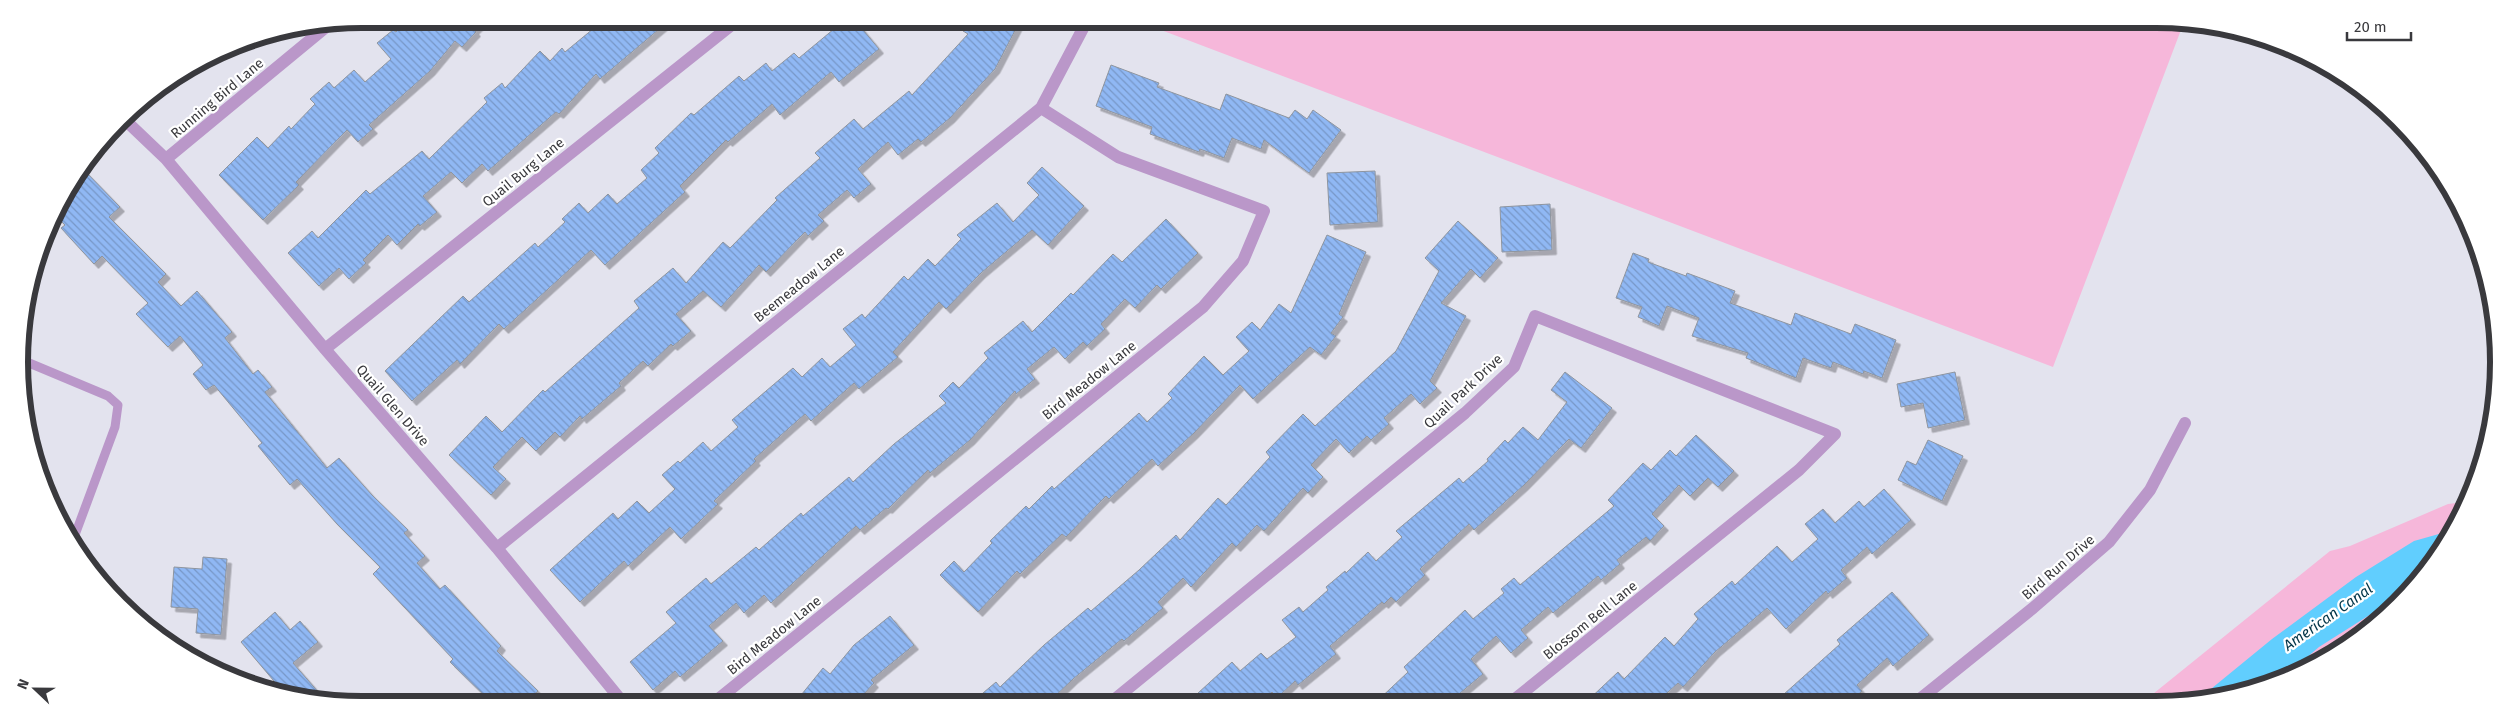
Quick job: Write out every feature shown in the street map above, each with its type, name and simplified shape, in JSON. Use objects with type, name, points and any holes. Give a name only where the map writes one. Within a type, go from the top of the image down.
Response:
[{"type":"street","name":"Quail Burg Lane","points":[[326,349],[728,28]]},
{"type":"street","name":"Beemeadow Lane","points":[[497,548],[1041,108],[1083,28]]},
{"type":"street","name":"Running Bird Lane","points":[[166,159],[323,30]]},
{"type":"street","name":"Bird Meadow Lane","points":[[722,696],[1203,307],[1243,261],[1264,211],[1118,157],[1041,108]]},
{"type":"street","name":"Quail Glen Drive","points":[[128,122],[166,159],[497,548],[618,696]]},
{"type":"street","name":"Quail Glen Drive","points":[[125,125],[134,128]]},
{"type":"street","name":"Quail Park Drive","points":[[1119,696],[1465,414],[1514,367],[1535,316],[1835,434],[1799,470],[1689,559]]},
{"type":"street","name":"Bird Run Drive","points":[[1925,696],[2033,608],[2109,542],[2150,490],[2185,423]]},
{"type":"street","name":"Blossom Bell Lane","points":[[1519,696],[1689,559]]},
{"type":"lane","points":[[28,363],[108,396],[118,405],[115,427],[75,534]]},
{"type":"shaded area","points":[[1156,28],[2182,28],[2053,367]]},
{"type":"shaded area","points":[[2458,503],[2445,529],[2420,566],[2392,599],[2341,640],[2303,662],[2263,679],[2199,694],[2150,696],[2330,551],[2350,546],[2448,504]]},
{"type":"water","name":"American Canal","points":[[2442,533],[2420,566],[2385,605],[2319,647],[2300,664],[2263,679],[2207,693],[2272,639],[2356,577],[2414,541]]},
{"type":"building","points":[[400,28],[476,28],[474,30],[476,32],[462,47],[455,41],[430,71],[369,125],[373,129],[358,142],[347,130],[296,182],[299,185],[263,220],[219,175],[257,137],[268,148],[289,126],[291,129],[315,104],[310,99],[329,82],[334,88],[354,70],[365,82],[391,59],[377,43],[393,30],[396,32]]},
{"type":"building","points":[[594,28],[660,28],[600,79],[596,74],[559,114],[556,112],[488,171],[482,164],[462,183],[451,172],[423,196],[437,212],[420,226],[418,224],[397,245],[388,235],[363,260],[366,263],[349,279],[339,268],[319,286],[288,253],[312,231],[318,238],[366,190],[370,194],[422,151],[429,159],[487,102],[484,98],[502,83],[505,88],[540,51],[550,61],[562,48],[565,52]]},
{"type":"building","points":[[835,28],[862,28],[879,49],[839,82],[831,72],[780,115],[772,104],[728,142],[726,140],[680,186],[685,192],[605,265],[591,250],[504,329],[499,324],[460,364],[457,360],[412,401],[385,371],[463,296],[469,302],[535,243],[538,247],[565,222],[562,219],[579,203],[588,213],[608,194],[617,204],[647,178],[641,170],[659,153],[655,148],[691,113],[694,115],[739,76],[744,81],[766,63],[772,71],[794,53],[799,58]]},
{"type":"building","points":[[965,28],[1016,28],[995,69],[950,118],[921,142],[918,139],[898,155],[888,142],[858,169],[871,184],[854,198],[847,190],[818,215],[824,221],[808,236],[805,232],[766,272],[759,265],[721,307],[703,291],[676,314],[691,331],[673,346],[671,344],[648,366],[643,361],[619,383],[621,386],[582,419],[580,416],[560,437],[555,432],[536,451],[522,437],[493,467],[506,479],[491,495],[449,455],[486,416],[502,432],[543,390],[545,392],[639,308],[634,301],[673,268],[686,283],[723,242],[730,248],[777,200],[775,198],[820,158],[815,153],[854,119],[863,129],[909,91],[912,95],[968,34],[963,31]]},
{"type":"building","points":[[1111,65],[1159,83],[1157,87],[1220,110],[1226,94],[1289,118],[1295,110],[1307,119],[1313,110],[1341,130],[1309,173],[1264,140],[1261,149],[1232,138],[1224,158],[1200,149],[1199,152],[1150,134],[1152,127],[1096,106]]},
{"type":"building","points":[[1042,167],[1084,206],[1048,245],[1032,230],[981,273],[946,309],[939,302],[893,352],[898,357],[859,389],[854,383],[811,421],[805,414],[754,459],[756,461],[714,501],[718,504],[681,539],[670,527],[628,566],[624,561],[580,602],[550,570],[613,513],[618,519],[637,501],[649,513],[675,489],[662,475],[678,461],[680,463],[703,442],[711,451],[738,427],[732,420],[793,368],[802,377],[822,358],[830,367],[856,345],[843,329],[862,314],[865,318],[904,276],[908,280],[928,259],[935,266],[961,239],[957,235],[997,203],[1013,222],[1039,195],[1027,183]]},
{"type":"building","points":[[1375,171],[1378,222],[1330,225],[1327,173]]},
{"type":"building","points":[[86,173],[120,207],[109,217],[166,274],[158,282],[181,306],[197,291],[232,332],[225,338],[253,374],[258,370],[272,387],[265,392],[327,468],[339,458],[372,495],[408,530],[404,533],[425,556],[417,563],[440,589],[445,585],[501,646],[497,651],[538,691],[533,696],[485,696],[450,662],[453,659],[373,574],[380,567],[337,524],[297,479],[290,485],[258,446],[262,443],[214,385],[206,390],[193,374],[203,365],[180,336],[168,347],[136,314],[148,303],[102,256],[94,264],[61,228],[65,225],[60,220]]},
{"type":"building","points":[[1550,204],[1552,250],[1502,252],[1500,207]]},
{"type":"building","points":[[1166,219],[1198,253],[1161,289],[1157,285],[1135,308],[1125,299],[1101,324],[1105,329],[1087,346],[1083,342],[1065,359],[1054,347],[1027,369],[1035,379],[1016,394],[1015,391],[970,440],[930,473],[928,470],[888,509],[886,508],[860,530],[856,526],[771,603],[764,595],[744,613],[736,603],[709,626],[723,641],[680,677],[675,671],[653,690],[630,662],[676,623],[666,612],[706,578],[711,584],[756,547],[759,550],[801,513],[803,516],[849,477],[853,482],[894,444],[946,403],[939,396],[953,382],[959,388],[988,358],[984,353],[1023,321],[1032,332],[1071,293],[1073,295],[1113,254],[1122,262]]},
{"type":"building","points":[[1458,221],[1498,258],[1480,278],[1471,269],[1441,303],[1466,316],[1430,381],[1437,388],[1420,404],[1411,394],[1384,418],[1389,424],[1371,440],[1367,436],[1349,453],[1336,439],[1311,465],[1323,477],[1308,493],[1303,488],[1264,531],[1257,525],[1236,547],[1232,543],[1191,587],[1183,578],[1158,602],[1163,608],[1124,641],[1122,639],[1073,679],[1055,696],[979,696],[996,682],[1000,687],[1044,645],[1088,608],[1091,611],[1176,535],[1180,540],[1218,498],[1226,505],[1270,457],[1266,452],[1303,414],[1315,426],[1396,351],[1439,271],[1425,258]]},
{"type":"building","points":[[1327,235],[1366,252],[1339,314],[1343,317],[1331,333],[1336,336],[1321,355],[1310,347],[1253,399],[1240,385],[1194,433],[1158,466],[1152,459],[1109,499],[1106,496],[1066,537],[1062,534],[1020,574],[1017,571],[978,612],[940,575],[954,561],[964,572],[992,543],[990,541],[1026,506],[1029,509],[1052,486],[1054,489],[1139,413],[1147,422],[1172,398],[1168,394],[1204,356],[1223,375],[1249,351],[1236,337],[1252,322],[1260,330],[1279,304],[1291,313]]},
{"type":"building","points":[[1633,253],[1649,259],[1648,262],[1686,276],[1687,273],[1735,291],[1730,303],[1791,325],[1795,313],[1851,334],[1855,324],[1896,340],[1882,378],[1864,371],[1863,374],[1833,362],[1831,368],[1803,358],[1796,378],[1746,358],[1748,353],[1692,336],[1699,318],[1667,306],[1659,326],[1638,317],[1642,307],[1616,298]]},
{"type":"building","points":[[1565,372],[1612,408],[1581,448],[1569,439],[1524,485],[1474,530],[1469,524],[1420,569],[1425,575],[1396,602],[1391,597],[1384,604],[1382,602],[1330,646],[1336,654],[1298,685],[1295,681],[1279,696],[1275,696],[1272,692],[1268,696],[1195,696],[1232,662],[1240,671],[1261,653],[1267,659],[1296,637],[1282,620],[1299,607],[1303,612],[1328,590],[1326,587],[1345,571],[1346,573],[1368,552],[1376,561],[1402,537],[1396,531],[1459,478],[1463,483],[1488,461],[1487,459],[1505,440],[1508,443],[1523,427],[1538,440],[1567,402],[1551,390]]},
{"type":"building","points":[[1955,372],[1965,420],[1928,428],[1923,403],[1901,407],[1897,384]]},
{"type":"building","points":[[1696,435],[1734,471],[1718,487],[1708,478],[1690,496],[1679,485],[1652,514],[1664,526],[1650,541],[1646,537],[1617,560],[1620,564],[1601,580],[1598,576],[1553,613],[1548,607],[1521,630],[1528,638],[1511,653],[1496,636],[1471,659],[1483,674],[1457,696],[1382,696],[1408,672],[1404,667],[1465,610],[1473,619],[1504,593],[1501,589],[1514,578],[1520,585],[1614,506],[1608,500],[1643,463],[1651,470],[1670,450],[1676,456]]},
{"type":"building","points":[[1928,440],[1963,456],[1942,501],[1898,480],[1907,461],[1916,465]]},
{"type":"building","points":[[1884,489],[1911,520],[1872,554],[1867,547],[1841,570],[1847,578],[1828,594],[1826,591],[1786,629],[1767,608],[1715,652],[1683,687],[1678,683],[1664,696],[1592,696],[1618,672],[1624,679],[1665,637],[1674,646],[1698,619],[1694,614],[1732,581],[1735,585],[1777,546],[1792,562],[1818,539],[1805,524],[1823,509],[1835,523],[1859,501],[1864,507]]},
{"type":"building","points":[[203,557],[227,559],[221,635],[196,633],[198,609],[171,607],[174,567],[202,569]]},
{"type":"building","points":[[1892,592],[1929,635],[1893,666],[1887,658],[1857,685],[1862,691],[1857,696],[1782,696],[1840,644],[1837,640]]},
{"type":"building","points":[[275,612],[290,630],[300,621],[318,642],[293,663],[320,694],[278,686],[241,642]]},
{"type":"building","points":[[890,616],[914,645],[871,680],[874,683],[862,696],[800,696],[823,668],[830,674],[854,645]]}]
